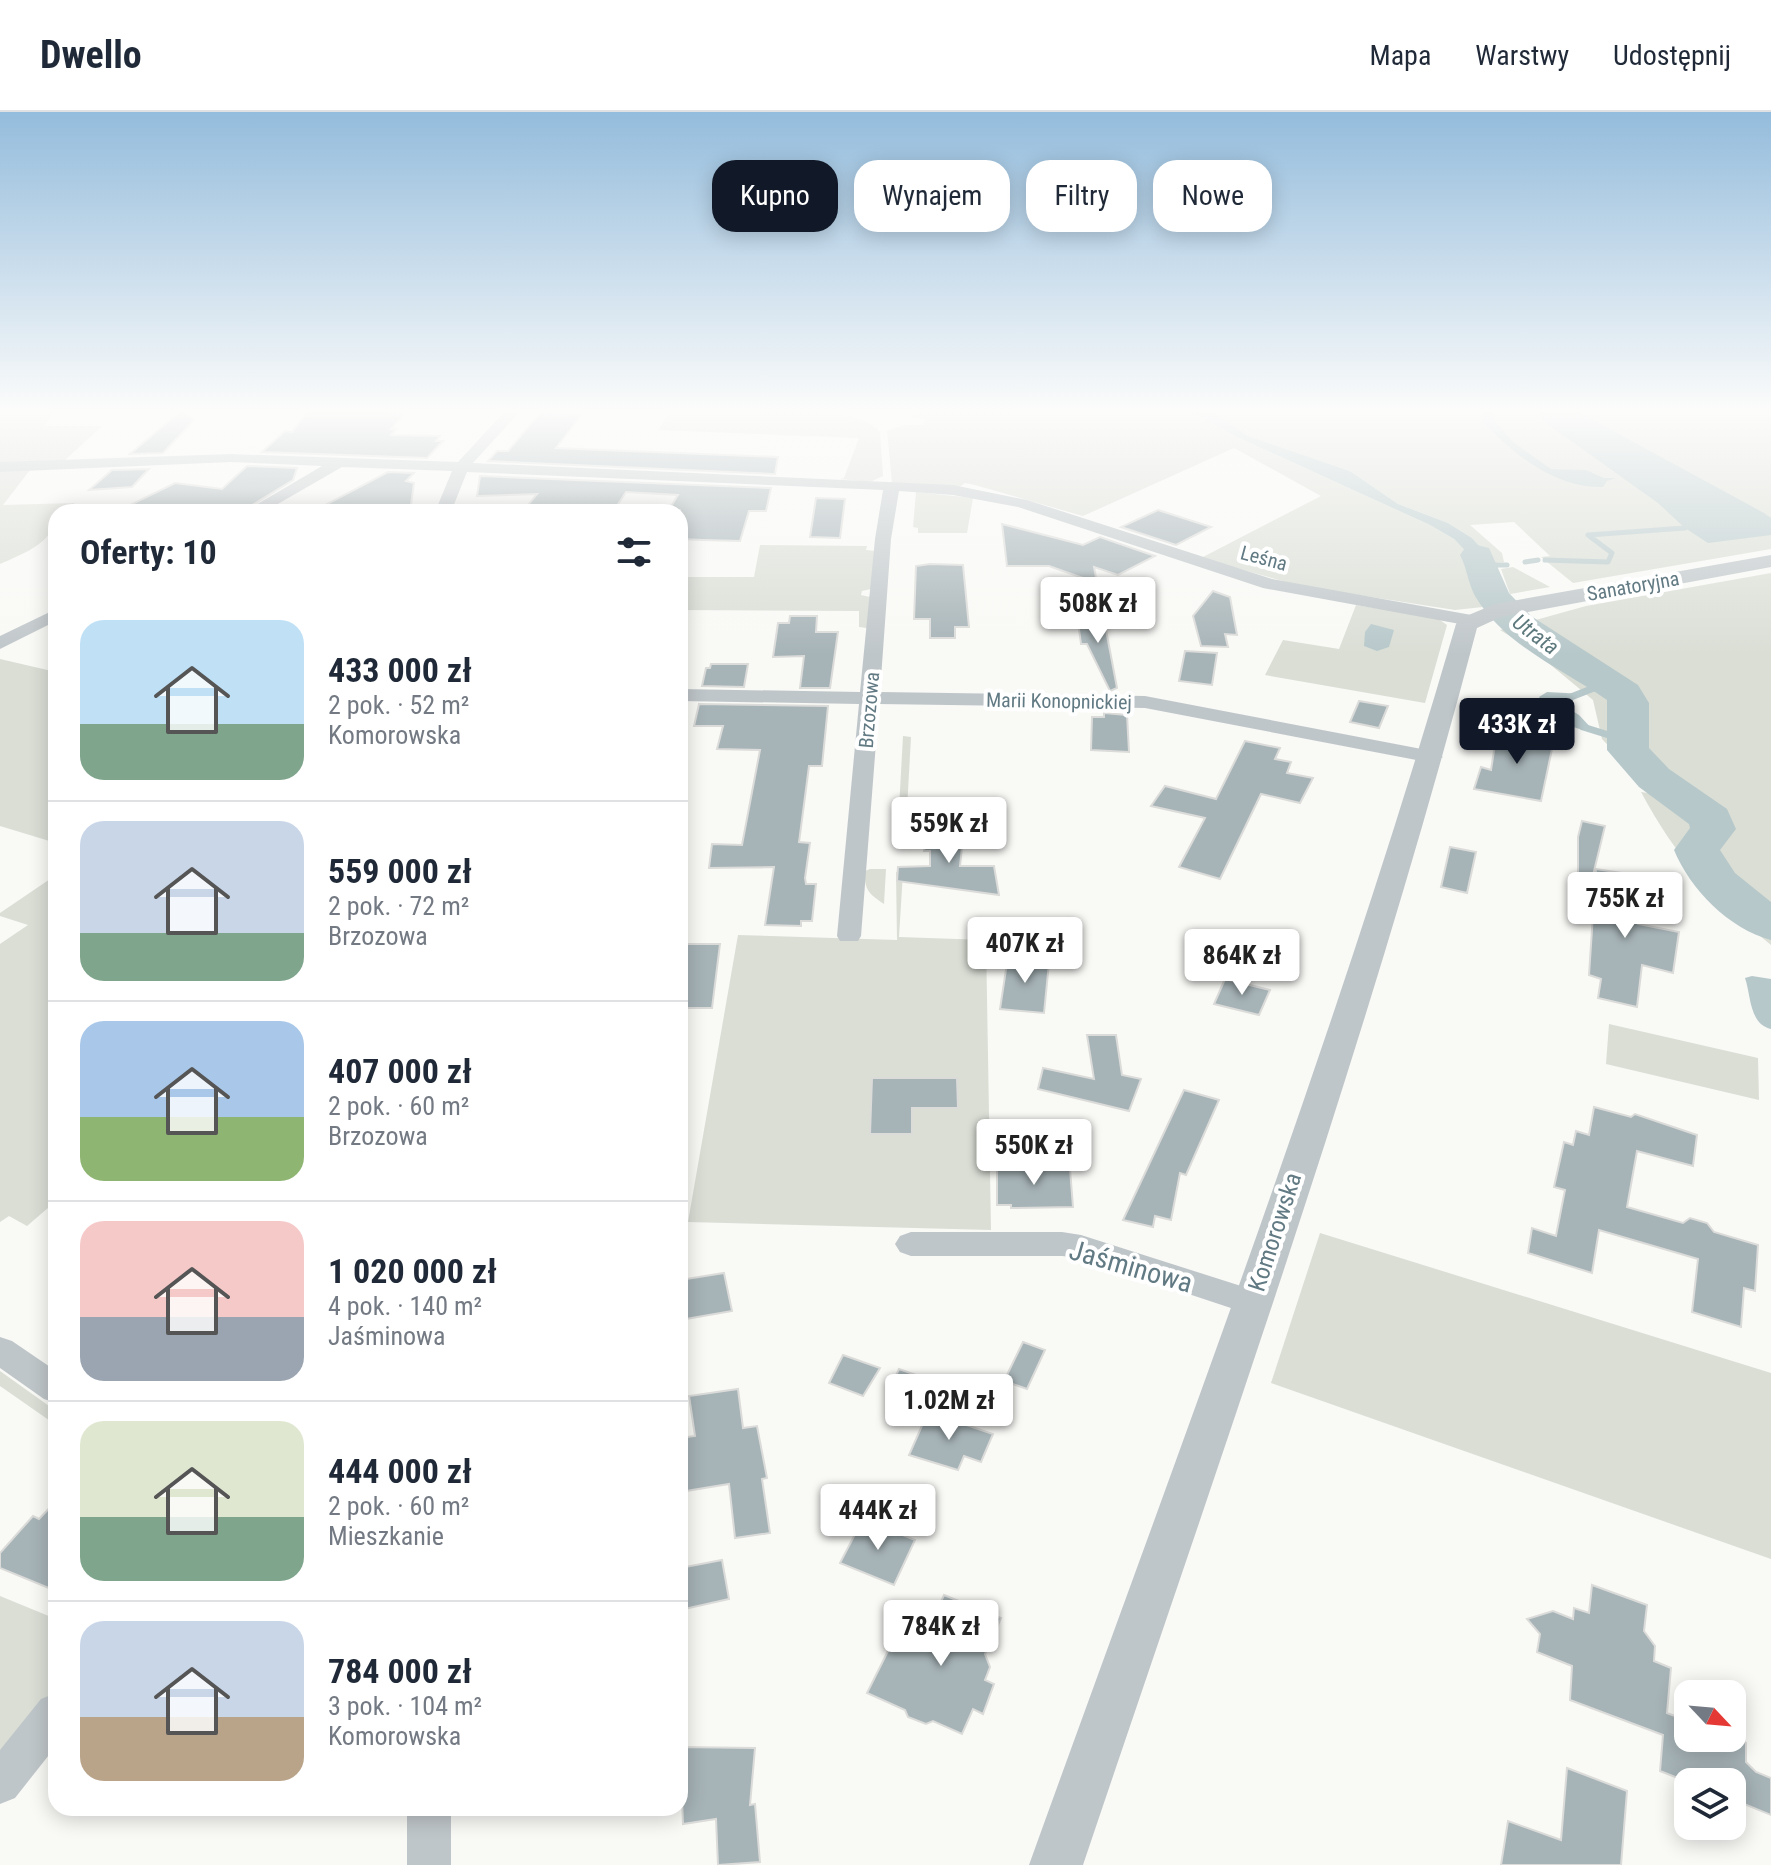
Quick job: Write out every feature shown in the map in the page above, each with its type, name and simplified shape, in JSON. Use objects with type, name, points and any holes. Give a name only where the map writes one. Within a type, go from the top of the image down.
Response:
[{"type":"street","points":[[267,504],[290,492]]},
{"type":"street","name":"Brzozowa","points":[[849,936],[883,539],[891,492]]},
{"type":"street","name":"Leśna","points":[[968,492],[1007,499],[1269,584],[1471,620]]},
{"type":"street","name":"Sanatoryjna","points":[[1471,620],[1504,609],[1771,561]]},
{"type":"street","points":[[0,643],[48,618]]},
{"type":"street","name":"Komorowska","points":[[1056,1865],[1252,1302],[1432,757],[1464,629],[1471,620]]},
{"type":"street","name":"Marii Konopnickiej","points":[[688,695],[1145,702],[1432,757]]},
{"type":"street","name":"Jaśminowa","points":[[911,1244],[1062,1244],[1081,1247],[1252,1302]]},
{"type":"street","points":[[0,1350],[48,1383]]},
{"type":"street","points":[[0,1783],[48,1723]]},
{"type":"street","points":[[429,1816],[429,1865]]},
{"type":"shaded area","points":[[0,492],[13,492],[3,505],[75,503],[48,504],[48,536],[37,546],[0,564]]},
{"type":"shaded area","points":[[916,492],[973,498],[967,533],[918,533],[918,528],[913,527]]},
{"type":"shaded area","points":[[999,492],[1137,492],[1083,516]]},
{"type":"shaded area","points":[[1313,492],[1357,492],[1454,539],[1475,561],[1483,599],[1492,606],[1455,610],[1300,586],[1201,558],[1321,496]]},
{"type":"shaded area","points":[[1357,492],[1380,492],[1398,504],[1448,523],[1472,538],[1498,567],[1502,591],[1509,603],[1492,606],[1483,599],[1475,561],[1454,539]]},
{"type":"shaded area","points":[[1380,492],[1771,492],[1771,549],[1573,583],[1541,557],[1550,556],[1514,522],[1470,525],[1502,553],[1504,562],[1494,563],[1472,538],[1448,523],[1398,504]]},
{"type":"shaded area","points":[[1642,492],[1725,492],[1771,518],[1771,535],[1708,543],[1685,528]]},
{"type":"shaded area","points":[[760,545],[867,546],[866,550],[875,551],[871,589],[862,591],[861,595],[870,597],[867,628],[859,627],[859,611],[688,610],[688,577],[754,577]]},
{"type":"shaded area","points":[[1513,567],[1550,587],[1510,594],[1501,569]]},
{"type":"shaded area","points":[[1771,573],[1771,945],[1732,911],[1682,857],[1641,792],[1655,794],[1602,739],[1593,700],[1534,651],[1500,630],[1586,606]]},
{"type":"shaded area","points":[[1356,605],[1437,618],[1447,625],[1425,703],[1265,675],[1283,640],[1339,649]]},
{"type":"shaded area","points":[[1371,624],[1394,630],[1389,647],[1377,651],[1364,646],[1365,632]]},
{"type":"shaded area","points":[[0,659],[48,670],[48,841],[0,826]]},
{"type":"shaded area","points":[[1547,692],[1583,694],[1559,703],[1579,715],[1593,730],[1578,728],[1555,716],[1539,697]]},
{"type":"shaded area","points":[[903,736],[911,737],[907,809],[899,809]]},
{"type":"shaded area","points":[[886,869],[884,904],[871,894],[865,883],[865,871]]},
{"type":"shaded area","points":[[896,872],[903,872],[899,937],[986,940],[991,1230],[688,1222],[738,935],[897,940]]},
{"type":"shaded area","points":[[48,880],[48,1208],[27,1226],[9,1216],[0,1222],[0,944],[28,925],[0,916],[0,913]]},
{"type":"shaded area","points":[[1745,978],[1771,979],[1771,1029],[1758,1021],[1752,1008]]},
{"type":"shaded area","points":[[1609,1024],[1758,1058],[1759,1100],[1606,1064]]},
{"type":"shaded area","points":[[1320,1233],[1771,1373],[1771,1559],[1271,1383]]},
{"type":"shaded area","points":[[0,1371],[48,1405],[48,1419],[0,1386]]},
{"type":"shaded area","points":[[0,1596],[48,1616],[48,1699],[0,1758]]},
{"type":"building","points":[[157,492],[274,492],[254,504],[132,504]]},
{"type":"building","points":[[350,492],[413,492],[411,504],[327,504]]},
{"type":"building","points":[[478,492],[770,492],[766,511],[749,511],[740,541],[688,539],[688,504],[673,504],[678,495],[626,492],[618,504],[529,504],[537,494],[477,496]]},
{"type":"building","points":[[816,498],[845,499],[840,538],[810,537]]},
{"type":"building","points":[[1158,510],[1211,527],[1176,545],[1121,527]]},
{"type":"building","points":[[1002,524],[1083,545],[1100,537],[1155,556],[1118,575],[1094,567],[1097,583],[1049,566],[1007,566]]},
{"type":"building","points":[[963,565],[969,627],[955,627],[955,638],[930,638],[930,619],[914,619],[916,566]]},
{"type":"building","points":[[1213,591],[1230,597],[1237,635],[1225,634],[1228,647],[1201,646],[1193,616]]},
{"type":"building","points":[[1077,614],[1103,614],[1117,688],[1110,691],[1087,644],[1081,644]]},
{"type":"building","points":[[790,616],[817,616],[816,632],[838,632],[830,688],[800,688],[804,656],[773,657],[778,623],[789,623]]},
{"type":"building","points":[[1185,651],[1217,653],[1212,685],[1179,681]]},
{"type":"building","points":[[711,664],[748,664],[744,687],[702,686],[706,668],[710,668]]},
{"type":"building","points":[[1359,701],[1388,706],[1379,728],[1350,722]]},
{"type":"building","points":[[699,704],[828,706],[822,766],[809,766],[799,842],[810,843],[805,878],[806,884],[816,884],[812,921],[801,921],[801,926],[765,925],[774,867],[709,868],[712,844],[742,845],[760,750],[717,749],[723,726],[694,726]]},
{"type":"building","points":[[1104,713],[1127,715],[1129,752],[1091,750],[1092,717],[1104,717]]},
{"type":"building","points":[[1497,731],[1546,736],[1545,748],[1552,749],[1541,801],[1474,789],[1481,767],[1491,770]]},
{"type":"building","points":[[1245,741],[1280,748],[1275,759],[1291,762],[1287,773],[1313,778],[1300,803],[1261,794],[1220,879],[1179,867],[1205,818],[1151,806],[1165,786],[1216,799]]},
{"type":"building","points":[[1582,821],[1605,826],[1587,900],[1578,899],[1578,837]]},
{"type":"building","points":[[928,826],[964,828],[960,866],[994,866],[999,895],[897,881],[898,867],[930,866],[930,851],[924,851]]},
{"type":"building","points":[[1450,847],[1476,852],[1467,893],[1441,887]]},
{"type":"building","points":[[1596,869],[1635,875],[1638,924],[1679,932],[1673,973],[1642,965],[1637,1007],[1598,998],[1601,979],[1589,975]]},
{"type":"building","points":[[688,944],[720,944],[712,1008],[688,1008]]},
{"type":"building","points":[[1008,956],[1041,958],[1040,962],[1049,963],[1044,1013],[1000,1009]]},
{"type":"building","points":[[1225,979],[1270,990],[1259,1015],[1214,1004]]},
{"type":"building","points":[[1087,1035],[1116,1035],[1122,1075],[1141,1079],[1129,1111],[1038,1089],[1043,1068],[1094,1079]]},
{"type":"building","points":[[872,1078],[957,1078],[958,1108],[912,1108],[912,1134],[870,1134]]},
{"type":"building","points":[[1184,1090],[1219,1100],[1186,1175],[1180,1173],[1171,1220],[1155,1216],[1153,1227],[1123,1220]]},
{"type":"building","points":[[1594,1107],[1631,1117],[1635,1114],[1697,1135],[1693,1166],[1637,1151],[1627,1207],[1683,1223],[1690,1218],[1707,1223],[1714,1232],[1758,1245],[1755,1291],[1744,1288],[1741,1327],[1692,1312],[1698,1259],[1599,1230],[1592,1273],[1528,1253],[1532,1228],[1556,1236],[1565,1190],[1554,1187],[1564,1142],[1573,1145],[1576,1131],[1589,1135]]},
{"type":"building","points":[[997,1167],[1070,1169],[1073,1207],[1011,1208],[1011,1205],[997,1205]]},
{"type":"building","points":[[724,1273],[732,1311],[688,1319],[688,1279]]},
{"type":"building","points":[[1023,1342],[1045,1350],[1027,1389],[1004,1381]]},
{"type":"building","points":[[843,1355],[880,1368],[863,1396],[829,1383]]},
{"type":"building","points":[[899,1369],[936,1382],[924,1405],[888,1393]]},
{"type":"building","points":[[738,1389],[743,1428],[757,1426],[767,1478],[762,1479],[770,1533],[735,1538],[729,1484],[688,1491],[688,1437],[695,1436],[689,1396]]},
{"type":"building","points":[[928,1412],[993,1434],[981,1462],[964,1456],[958,1470],[909,1455]]},
{"type":"building","points":[[48,1509],[48,1588],[0,1568],[0,1553],[33,1516],[39,1519]]},
{"type":"building","points":[[863,1519],[915,1540],[894,1585],[840,1563]]},
{"type":"building","points":[[722,1560],[729,1599],[688,1608],[688,1566]]},
{"type":"building","points":[[1592,1585],[1647,1605],[1644,1631],[1655,1646],[1654,1661],[1671,1668],[1667,1713],[1674,1716],[1674,1752],[1746,1752],[1746,1762],[1756,1772],[1771,1778],[1771,1815],[1746,1805],[1746,1768],[1674,1768],[1674,1776],[1660,1771],[1663,1735],[1570,1700],[1572,1666],[1537,1652],[1540,1634],[1527,1619],[1553,1611],[1573,1619],[1574,1608],[1589,1613]]},
{"type":"building","points":[[944,1595],[1001,1618],[985,1654],[990,1667],[985,1680],[994,1684],[983,1714],[973,1709],[962,1734],[933,1721],[926,1724],[908,1717],[905,1710],[867,1693],[898,1631],[923,1642]]},
{"type":"building","points":[[688,1747],[755,1748],[750,1805],[755,1804],[760,1862],[718,1865],[716,1819],[683,1824],[683,1816],[688,1816]]},
{"type":"building","points":[[1567,1768],[1627,1791],[1621,1865],[1501,1865],[1508,1821],[1561,1840]]},
{"type":"waterway","points":[[1545,560],[1608,562],[1612,553],[1588,535],[1685,528]]},
{"type":"waterway","name":"Utrata","points":[[1477,555],[1488,586],[1504,611],[1535,637],[1624,693],[1629,703],[1628,750],[1654,778],[1711,819],[1713,829],[1697,850],[1702,862],[1718,883],[1771,925]]},
{"type":"waterway","points":[[1525,562],[1538,560]]},
{"type":"waterway","points":[[1487,565],[1507,565]]},
{"type":"waterway","points":[[1571,697],[1609,682]]},
{"type":"waterway","points":[[1583,727],[1628,741]]}]
